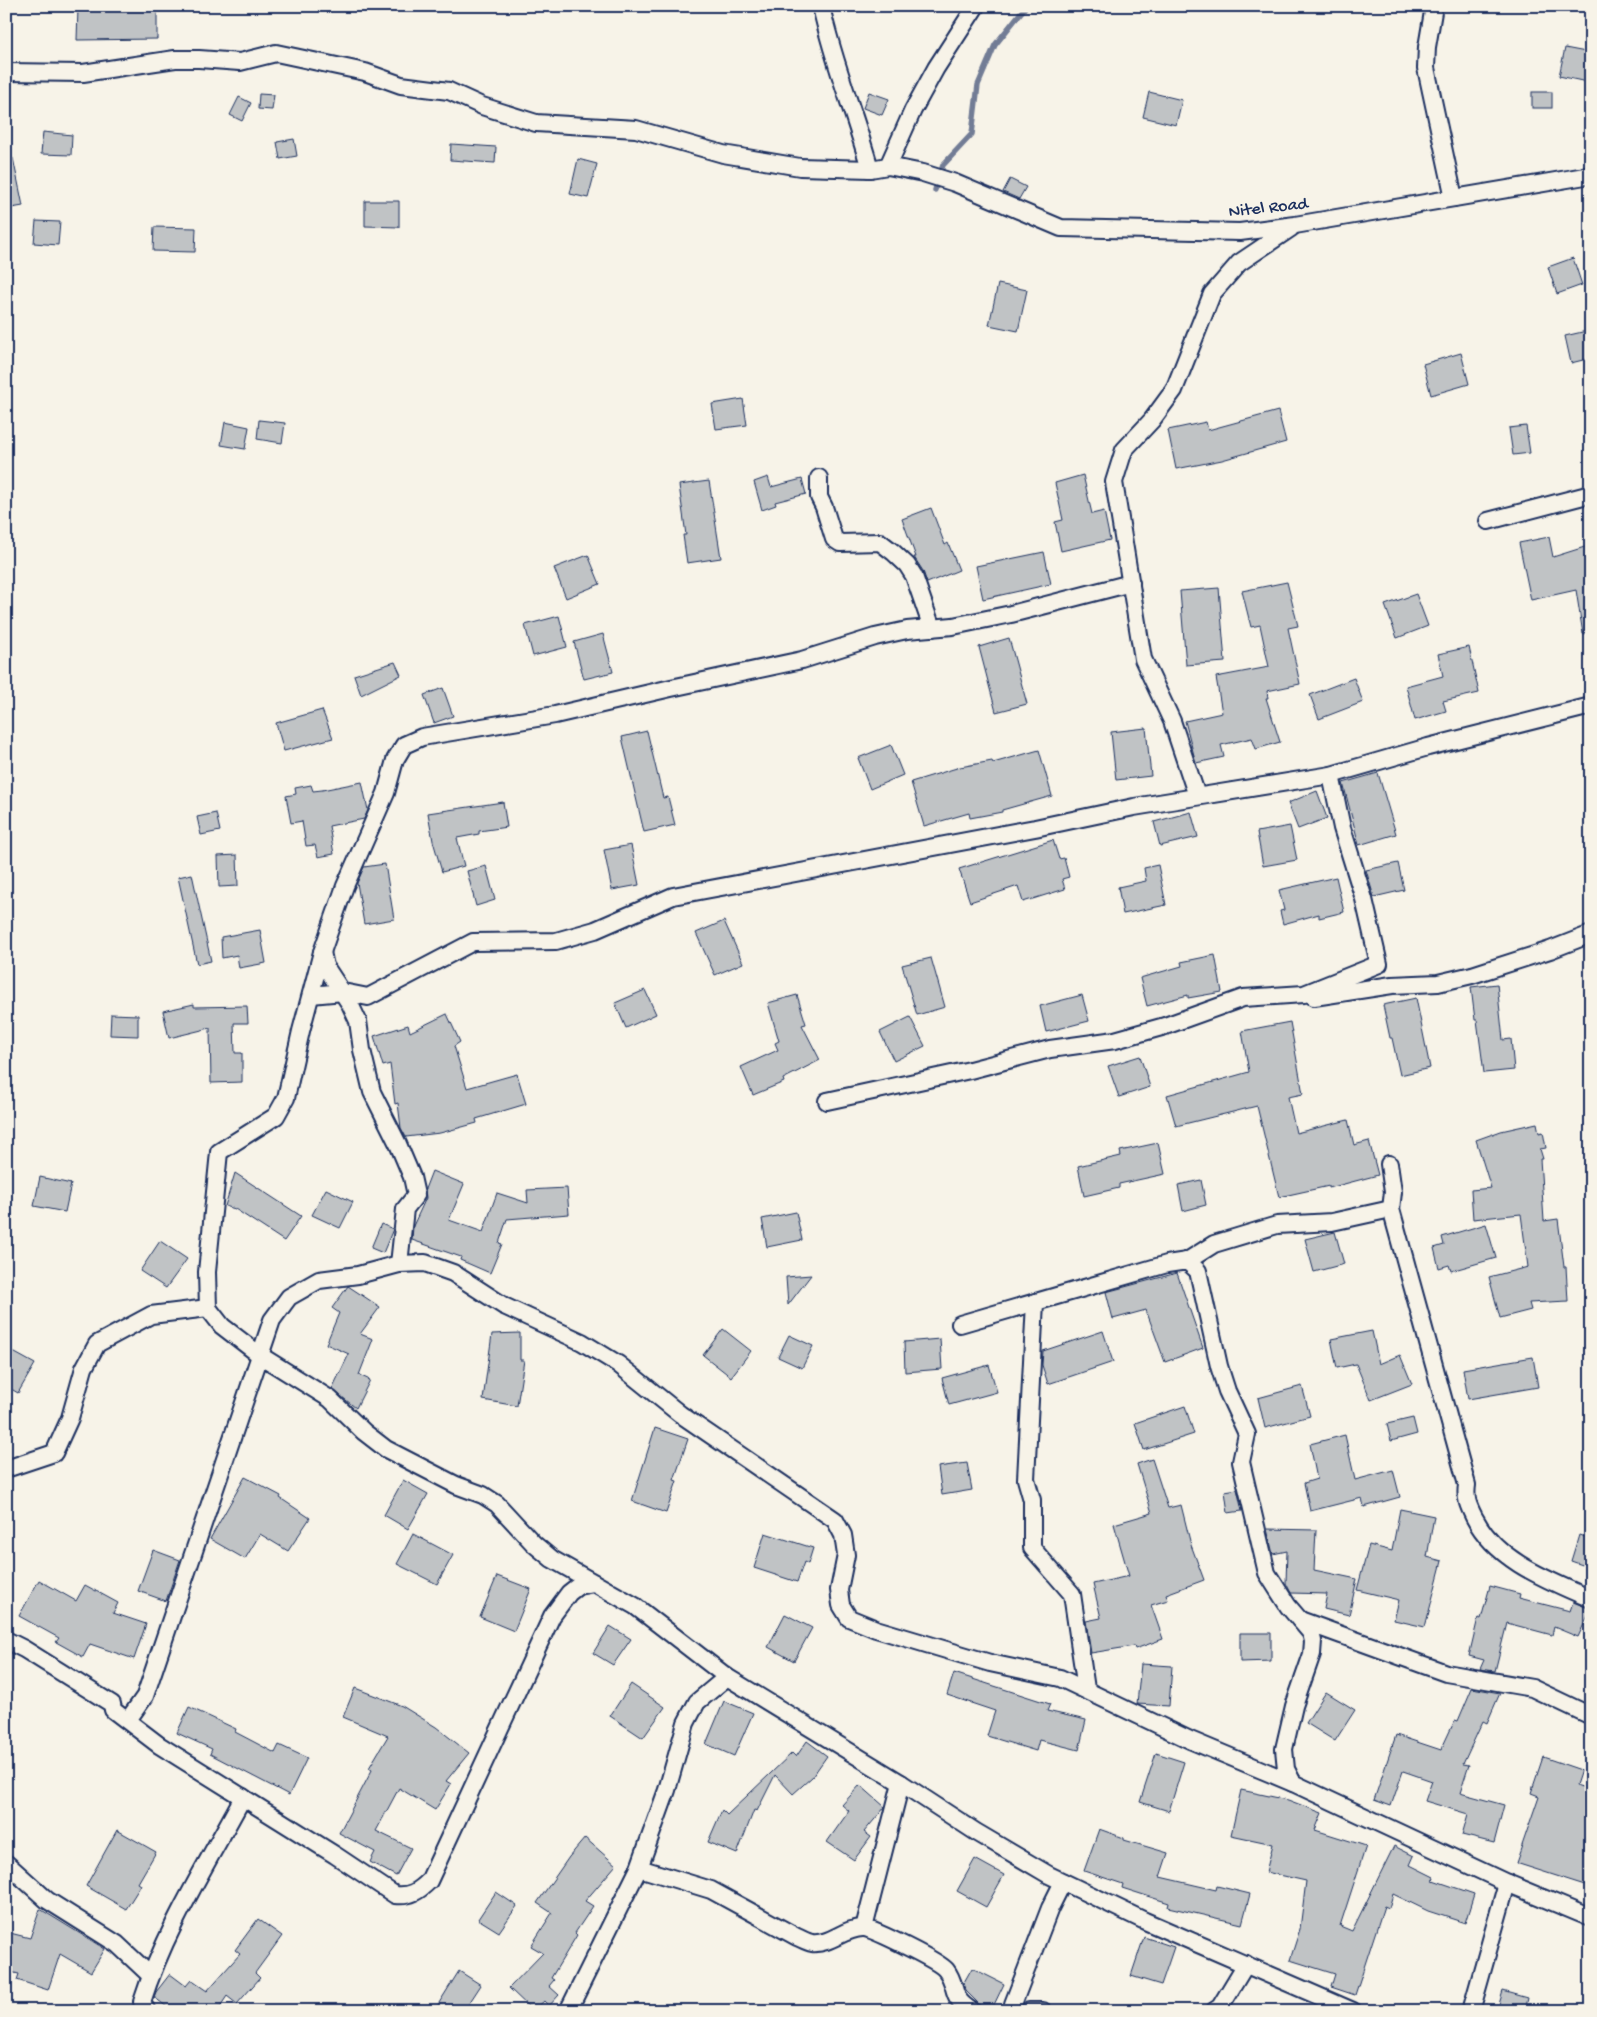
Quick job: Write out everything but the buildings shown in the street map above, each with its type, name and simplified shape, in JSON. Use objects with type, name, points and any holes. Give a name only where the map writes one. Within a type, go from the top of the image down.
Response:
[{"type":"street","points":[[821,6],[829,42],[860,131],[870,169]]},
{"type":"street","points":[[6,72],[83,73],[175,59],[199,58],[240,62],[276,52],[365,72],[401,85],[449,91],[482,106],[536,123],[636,129],[723,154],[800,166],[870,169],[888,166],[913,110],[936,68],[976,6]]},
{"type":"street","points":[[1434,6],[1427,47],[1426,68],[1454,198]]},
{"type":"street","name":"Nitel Road","points":[[888,166],[923,173],[955,183],[1061,228],[1240,232],[1295,225],[1591,175]]},
{"type":"street","points":[[1197,796],[1172,721],[1143,659],[1114,482],[1124,450],[1152,420],[1174,390],[1212,294],[1239,263],[1295,225]]},
{"type":"street","points":[[819,478],[818,497],[824,507],[834,539],[840,544],[880,542],[893,552],[907,565],[914,576],[932,628]]},
{"type":"street","points":[[1488,521],[1591,494]]},
{"type":"street","points":[[1130,583],[1011,614],[953,626],[907,630],[875,637],[802,660],[555,715],[422,737],[404,745],[395,760],[386,793],[345,886],[322,952],[286,1098],[276,1116],[219,1152],[207,1272],[208,1308],[222,1326],[261,1356],[330,1400],[364,1432],[386,1448],[456,1485],[498,1504],[534,1544],[552,1559],[636,1606],[727,1677],[901,1783],[976,1832],[1063,1882],[1145,1921],[1353,2011]]},
{"type":"street","points":[[310,995],[343,992],[368,997],[473,942],[556,941],[595,930],[674,896],[1197,796],[1331,775],[1591,706]]},
{"type":"street","points":[[827,1101],[970,1070],[1050,1049],[1115,1040],[1165,1026],[1242,998],[1304,994],[1378,964],[1364,899],[1342,828],[1331,775]]},
{"type":"street","points":[[1242,998],[1252,1008],[1265,1008],[1297,999],[1392,985],[1438,983],[1472,975],[1550,950],[1591,934]]},
{"type":"street","points":[[322,952],[325,966],[343,992],[358,1021],[362,1050],[372,1092],[412,1177],[416,1195],[405,1209],[399,1264]]},
{"type":"street","points":[[1389,1164],[1393,1192],[1391,1209],[1467,1485],[1465,1498],[1482,1532],[1499,1549],[1544,1578],[1591,1599]]},
{"type":"street","points":[[960,1324],[1167,1264],[1187,1261],[1214,1244],[1278,1225],[1332,1222],[1391,1209]]},
{"type":"street","points":[[1187,1261],[1198,1271],[1219,1366],[1227,1391],[1247,1434],[1241,1462],[1267,1573],[1288,1606],[1311,1633],[1313,1641],[1312,1654],[1294,1706],[1284,1750],[1286,1769],[1293,1783]]},
{"type":"street","points":[[128,1720],[145,1696],[272,1320],[289,1297],[319,1280],[358,1275],[399,1264],[425,1263],[453,1273],[504,1306],[589,1347],[618,1364],[680,1414],[835,1520],[843,1535],[846,1556],[839,1590],[841,1605],[849,1618],[876,1629],[990,1663],[1060,1678],[1190,1740],[1293,1783],[1507,1883],[1591,1918]]},
{"type":"street","points":[[1035,1302],[1026,1479],[1032,1500],[1032,1548],[1072,1594],[1086,1689]]},
{"type":"street","points":[[6,1470],[54,1453],[70,1418],[84,1368],[97,1344],[151,1315],[208,1308]]},
{"type":"street","points":[[6,1640],[24,1649],[112,1704],[113,1710],[159,1745],[244,1797],[395,1895],[406,1896],[419,1890],[429,1881],[552,1616],[569,1593],[578,1586],[594,1583]]},
{"type":"street","points":[[1299,1619],[1446,1673],[1532,1688],[1589,1710]]},
{"type":"street","points":[[568,2011],[639,1868],[667,1790],[686,1723],[697,1702],[727,1677]]},
{"type":"street","points":[[864,1928],[901,1783]]},
{"type":"street","points":[[147,2011],[142,2002],[150,1975],[163,1946],[244,1797]]},
{"type":"street","points":[[6,1863],[48,1900],[117,1944],[150,1975]]},
{"type":"street","points":[[639,1868],[711,1890],[797,1937],[812,1943],[828,1941],[850,1931],[864,1928],[920,1952],[944,1968],[950,1977],[955,1994],[963,2005],[972,2011]]},
{"type":"street","points":[[1013,2011],[1013,2004],[1050,1908],[1063,1882]]},
{"type":"street","points":[[1471,2011],[1507,1883]]},
{"type":"street","points":[[1218,2009],[1246,1964]]},
{"type":"street","points":[[1030,2011],[1043,2011]]},
{"type":"waterway","points":[[935,190],[943,165],[972,134],[978,85],[995,45],[1026,6]]}]
